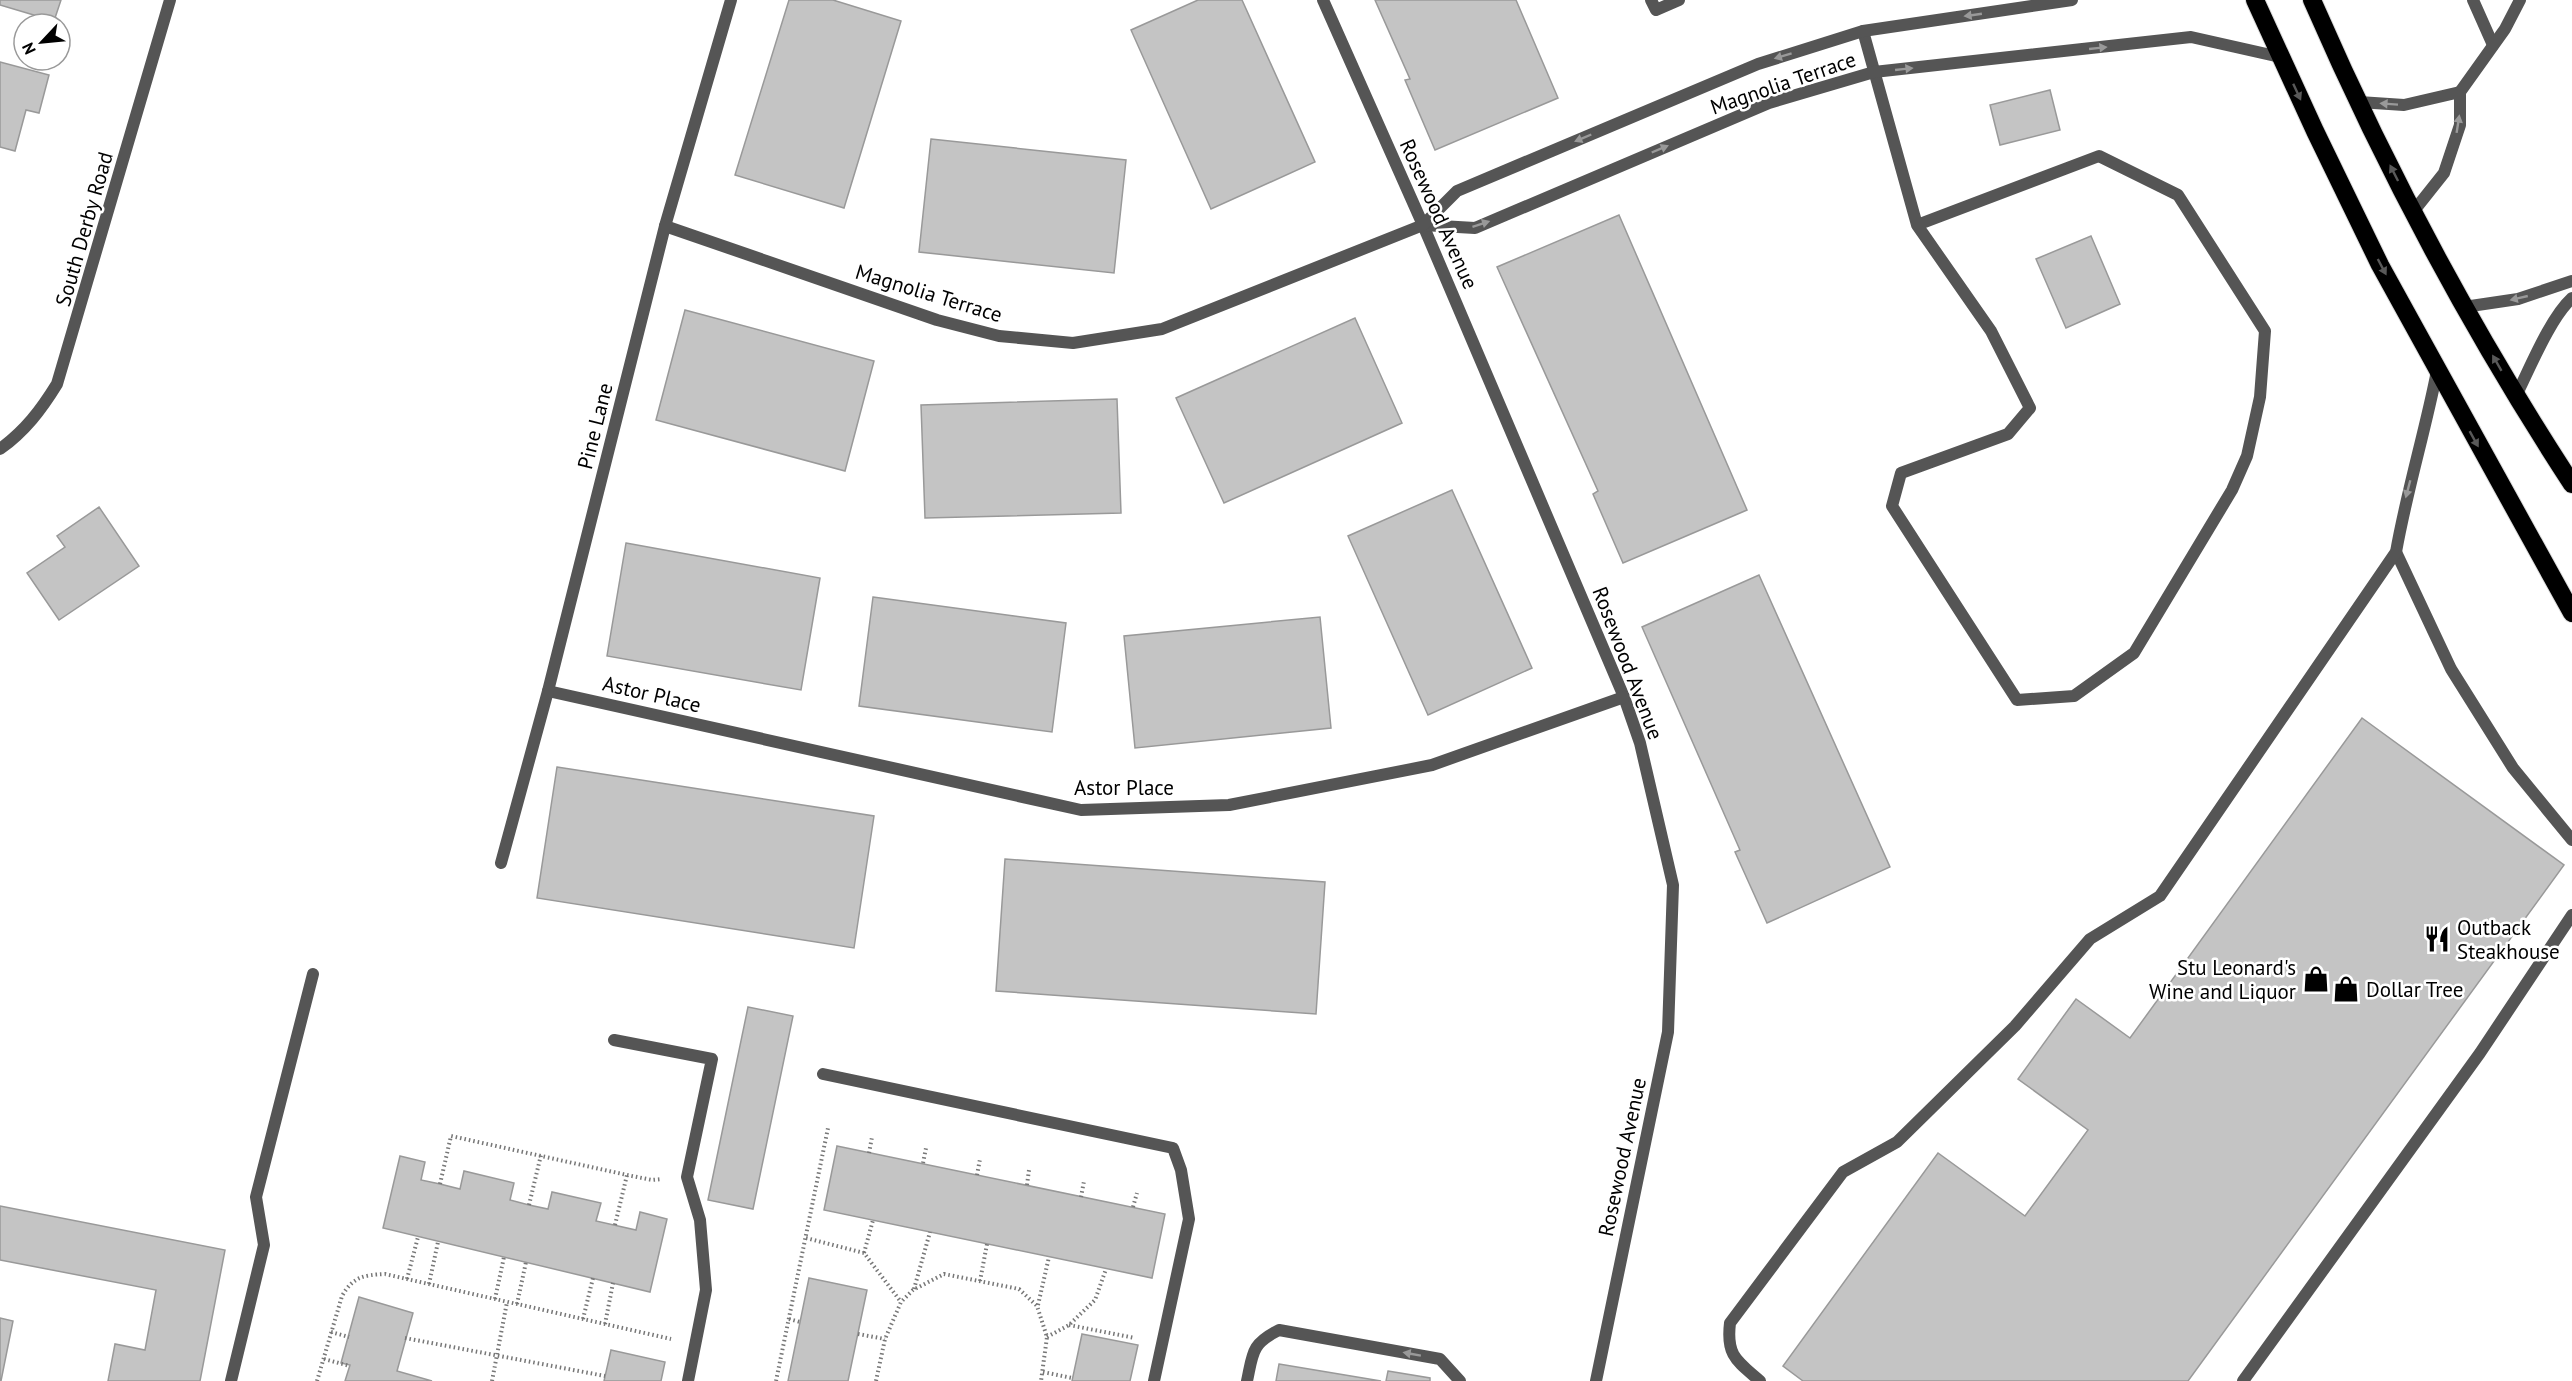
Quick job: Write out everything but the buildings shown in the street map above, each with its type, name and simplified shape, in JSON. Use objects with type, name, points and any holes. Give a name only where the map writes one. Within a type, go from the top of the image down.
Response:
[{"type":"highway","points":[[2255,0],[2380,265],[2572,613]]},
{"type":"highway","points":[[2312,0],[2359,102],[2464,307],[2516,396],[2572,484]]},
{"type":"street","name":"South Derby Road","points":[[0,449],[40,413],[57,384],[170,0]]},
{"type":"street","name":"Pine Lane","points":[[501,863],[548,691],[665,226],[731,0]]},
{"type":"street","name":"Rosewood Avenue","points":[[1323,0],[1423,225],[1624,697],[1640,743],[1673,885],[1668,1032],[1596,1381]]},
{"type":"street","points":[[1651,0],[1656,10],[1679,0]]},
{"type":"street","name":"Magnolia Terrace","points":[[665,226],[937,320],[999,336],[1073,343],[1162,329],[1423,225],[1457,191],[1758,64],[1863,31],[2072,0]]},
{"type":"street","points":[[2473,0],[2493,45]]},
{"type":"street","points":[[2414,212],[2444,173],[2460,125],[2460,92],[2493,45],[2520,0]]},
{"type":"street","points":[[1863,31],[1917,225],[1991,331],[2030,408],[2008,434],[1901,473],[1892,506],[2018,700],[2074,696],[2134,653],[2232,490],[2247,456],[2260,397],[2265,331],[2178,195],[2099,156],[1917,225]]},
{"type":"street","name":"Magnolia Terrace","points":[[1423,225],[1475,228],[1769,104],[1874,72],[2191,38],[2280,57]]},
{"type":"street","points":[[2359,102],[2404,105],[2460,92]]},
{"type":"street","points":[[2464,307],[2518,299],[2572,281]]},
{"type":"street","points":[[2516,396],[2565,304],[2572,298]]},
{"type":"street","points":[[1760,1381],[1736,1361],[1728,1343],[1730,1323],[1843,1172],[1897,1142],[2015,1026],[2091,939],[2160,896],[2396,552],[2406,494],[2425,432],[2437,371]]},
{"type":"street","points":[[2396,552],[2457,679],[2512,768],[2572,840]]},
{"type":"street","name":"Astor Place","points":[[548,691],[1081,810],[1229,806],[1432,765],[1624,697]]},
{"type":"street","points":[[2243,1381],[2480,1053],[2572,915]]},
{"type":"street","points":[[231,1381],[264,1245],[256,1197],[313,974]]},
{"type":"street","points":[[614,1040],[712,1059],[687,1177],[700,1220],[706,1290],[688,1381]]},
{"type":"street","points":[[823,1074],[1173,1148],[1181,1170],[1189,1219],[1154,1381]]},
{"type":"street","points":[[1248,1381],[1254,1348],[1268,1335],[1279,1330],[1440,1359],[1460,1381]]},
{"type":"path","points":[[777,1381],[828,1128]]},
{"type":"path","points":[[440,1184],[452,1136],[652,1180],[687,1177]]},
{"type":"path","points":[[869,1153],[872,1137]]},
{"type":"path","points":[[923,1163],[926,1148]]},
{"type":"path","points":[[529,1205],[541,1155]]},
{"type":"path","points":[[977,1175],[980,1160]]},
{"type":"path","points":[[1027,1185],[1029,1170]]},
{"type":"path","points":[[615,1225],[627,1175]]},
{"type":"path","points":[[1081,1197],[1084,1181]]},
{"type":"path","points":[[1133,1208],[1137,1193]]},
{"type":"path","points":[[864,1253],[873,1220]]},
{"type":"path","points":[[913,1290],[930,1232]]},
{"type":"path","points":[[407,1279],[417,1237]]},
{"type":"path","points":[[806,1238],[864,1253],[901,1302]]},
{"type":"path","points":[[429,1284],[438,1242]]},
{"type":"path","points":[[980,1281],[987,1244]]},
{"type":"path","points":[[495,1299],[504,1257]]},
{"type":"path","points":[[1037,1306],[1049,1257]]},
{"type":"path","points":[[517,1304],[526,1262]]},
{"type":"path","points":[[1047,1337],[1070,1325],[1095,1300],[1106,1269]]},
{"type":"path","points":[[317,1381],[342,1296],[349,1284],[365,1275],[385,1274],[695,1344]]},
{"type":"path","points":[[876,1381],[885,1339],[901,1302],[913,1290],[944,1274],[1019,1289],[1037,1306],[1047,1337],[1041,1381]]},
{"type":"path","points":[[583,1319],[593,1278]]},
{"type":"path","points":[[605,1324],[613,1283]]},
{"type":"path","points":[[492,1381],[507,1302]]},
{"type":"path","points":[[789,1319],[800,1322]]},
{"type":"path","points":[[1070,1325],[1162,1343]]},
{"type":"path","points":[[331,1332],[349,1337]]},
{"type":"path","points":[[858,1334],[885,1339]]},
{"type":"path","points":[[405,1338],[605,1376]]},
{"type":"path","points":[[324,1359],[350,1366]]},
{"type":"path","points":[[1043,1372],[1072,1378]]},
{"type":"place","name":"Outback Steakhouse","points":[[2437,939]]},
{"type":"place","name":"Stu Leonard's Wine and Liquor","points":[[2316,979]]},
{"type":"place","name":"Dollar Tree","points":[[2346,989]]}]
